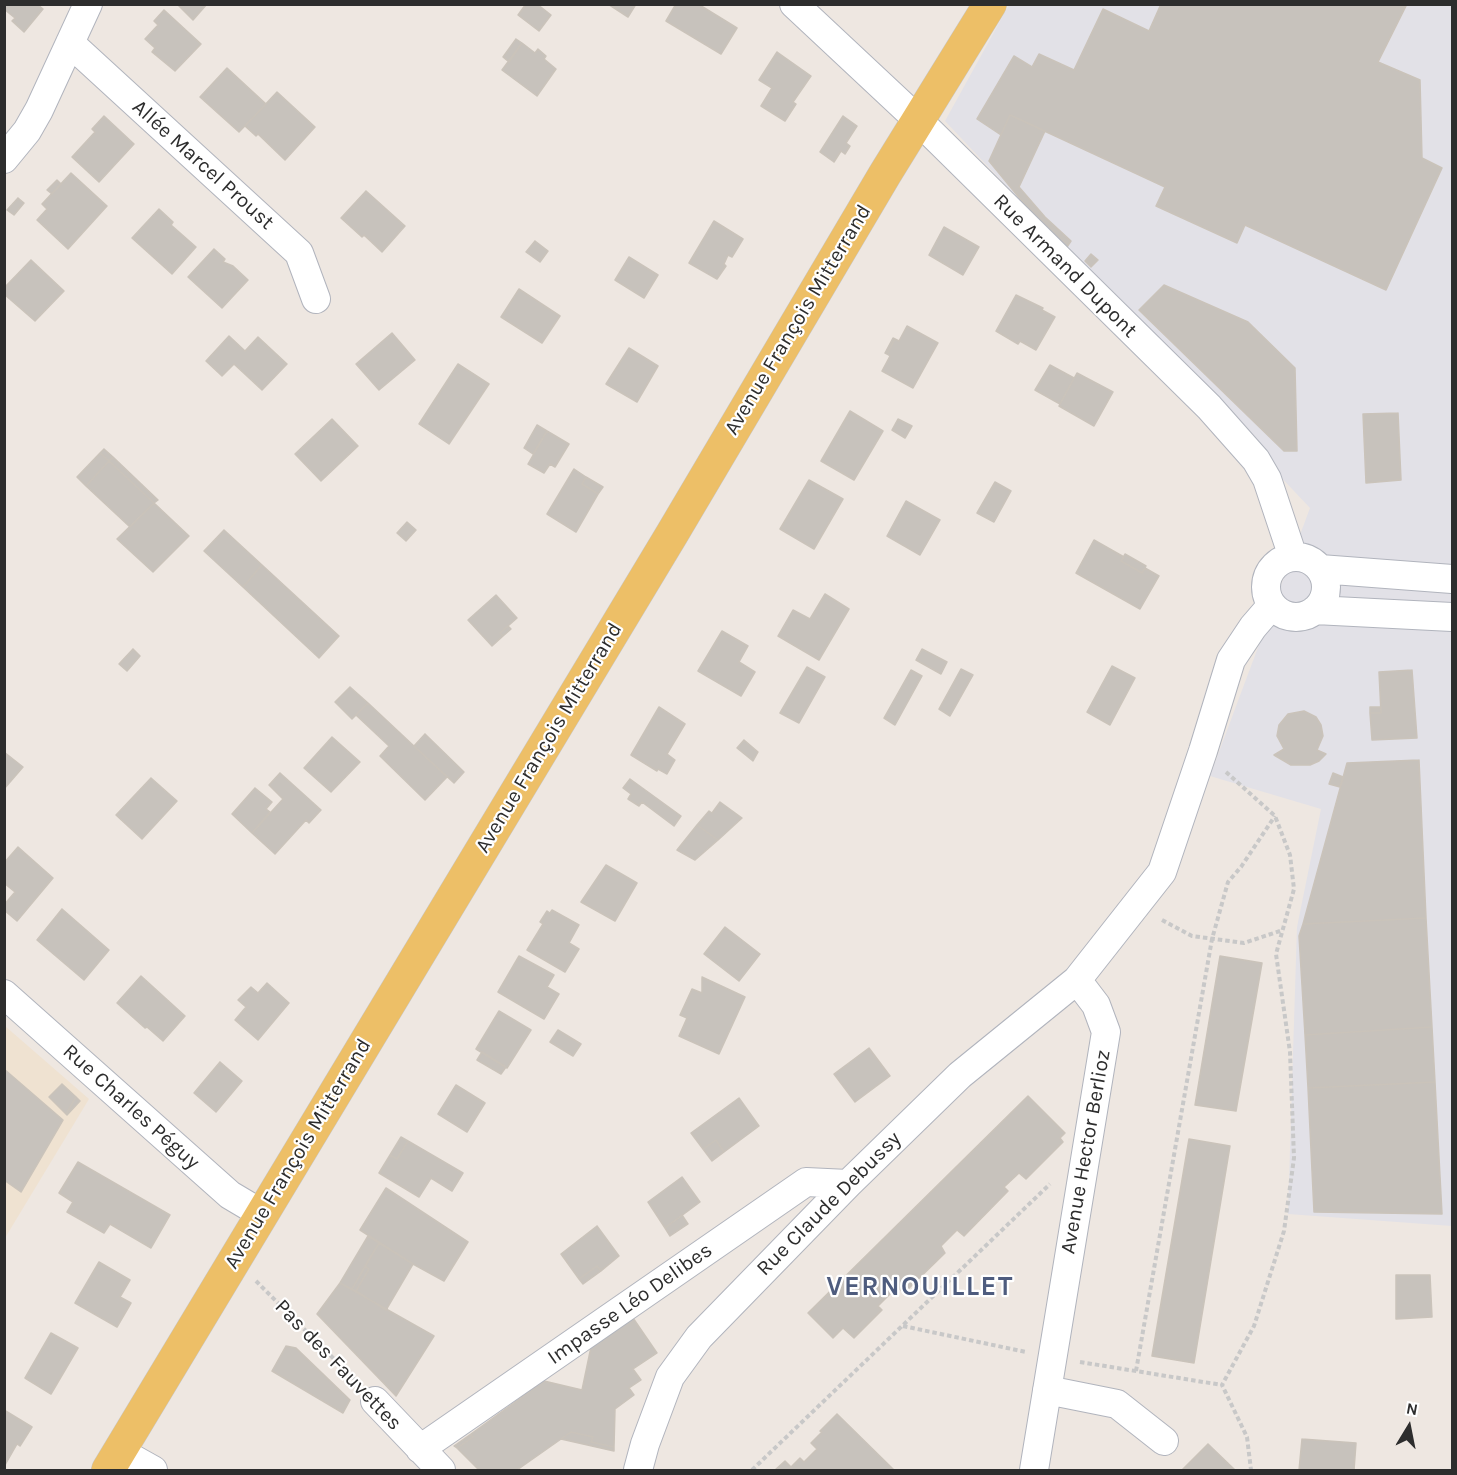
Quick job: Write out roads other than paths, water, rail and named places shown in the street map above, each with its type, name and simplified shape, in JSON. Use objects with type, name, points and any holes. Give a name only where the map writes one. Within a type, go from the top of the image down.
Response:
[{"type":"main road","name":"Avenue François Mitterrand","points":[[114,1461],[672,534],[918,120],[990,4]]},
{"type":"street","points":[[4,159],[27,131],[39,110],[88,4]]},
{"type":"street","name":"Rue Armand Dupont","points":[[794,4],[918,120],[1209,407],[1256,460],[1267,479],[1293,557]]},
{"type":"street","name":"Allée Marcel Proust","points":[[70,44],[298,253],[316,299]]},
{"type":"street","points":[[1293,557],[1304,558],[1313,562],[1320,569],[1326,586],[1325,595],[1315,610],[1307,615],[1288,616],[1272,605],[1266,588],[1270,571],[1277,564],[1293,557]]},
{"type":"street","points":[[1320,569],[1452,579]]},
{"type":"street","points":[[1077,980],[1162,872],[1231,660],[1253,627],[1272,605]]},
{"type":"street","points":[[1315,610],[1452,616]]},
{"type":"street","name":"Rue Claude Debussy","points":[[640,1470],[645,1444],[670,1377],[693,1345],[848,1184],[960,1075],[1077,980]]},
{"type":"street","name":"Avenue Hector Berlioz","points":[[1043,1465],[1047,1390],[1107,1032],[1095,1005],[1077,980]]},
{"type":"street","name":"Rue Charles Péguy","points":[[4,994],[230,1195],[262,1214]]},
{"type":"street","name":"Impasse Léo Delibes","points":[[420,1449],[807,1182],[848,1184]]},
{"type":"street","points":[[1047,1390],[1117,1404],[1164,1442]]},
{"type":"street","name":"Pas des Fauvettes","points":[[375,1401],[441,1470]]},
{"type":"street","points":[[114,1461],[153,1470]]},
{"type":"district","name":"VERNOUILLET","points":[[920,1287]]}]
